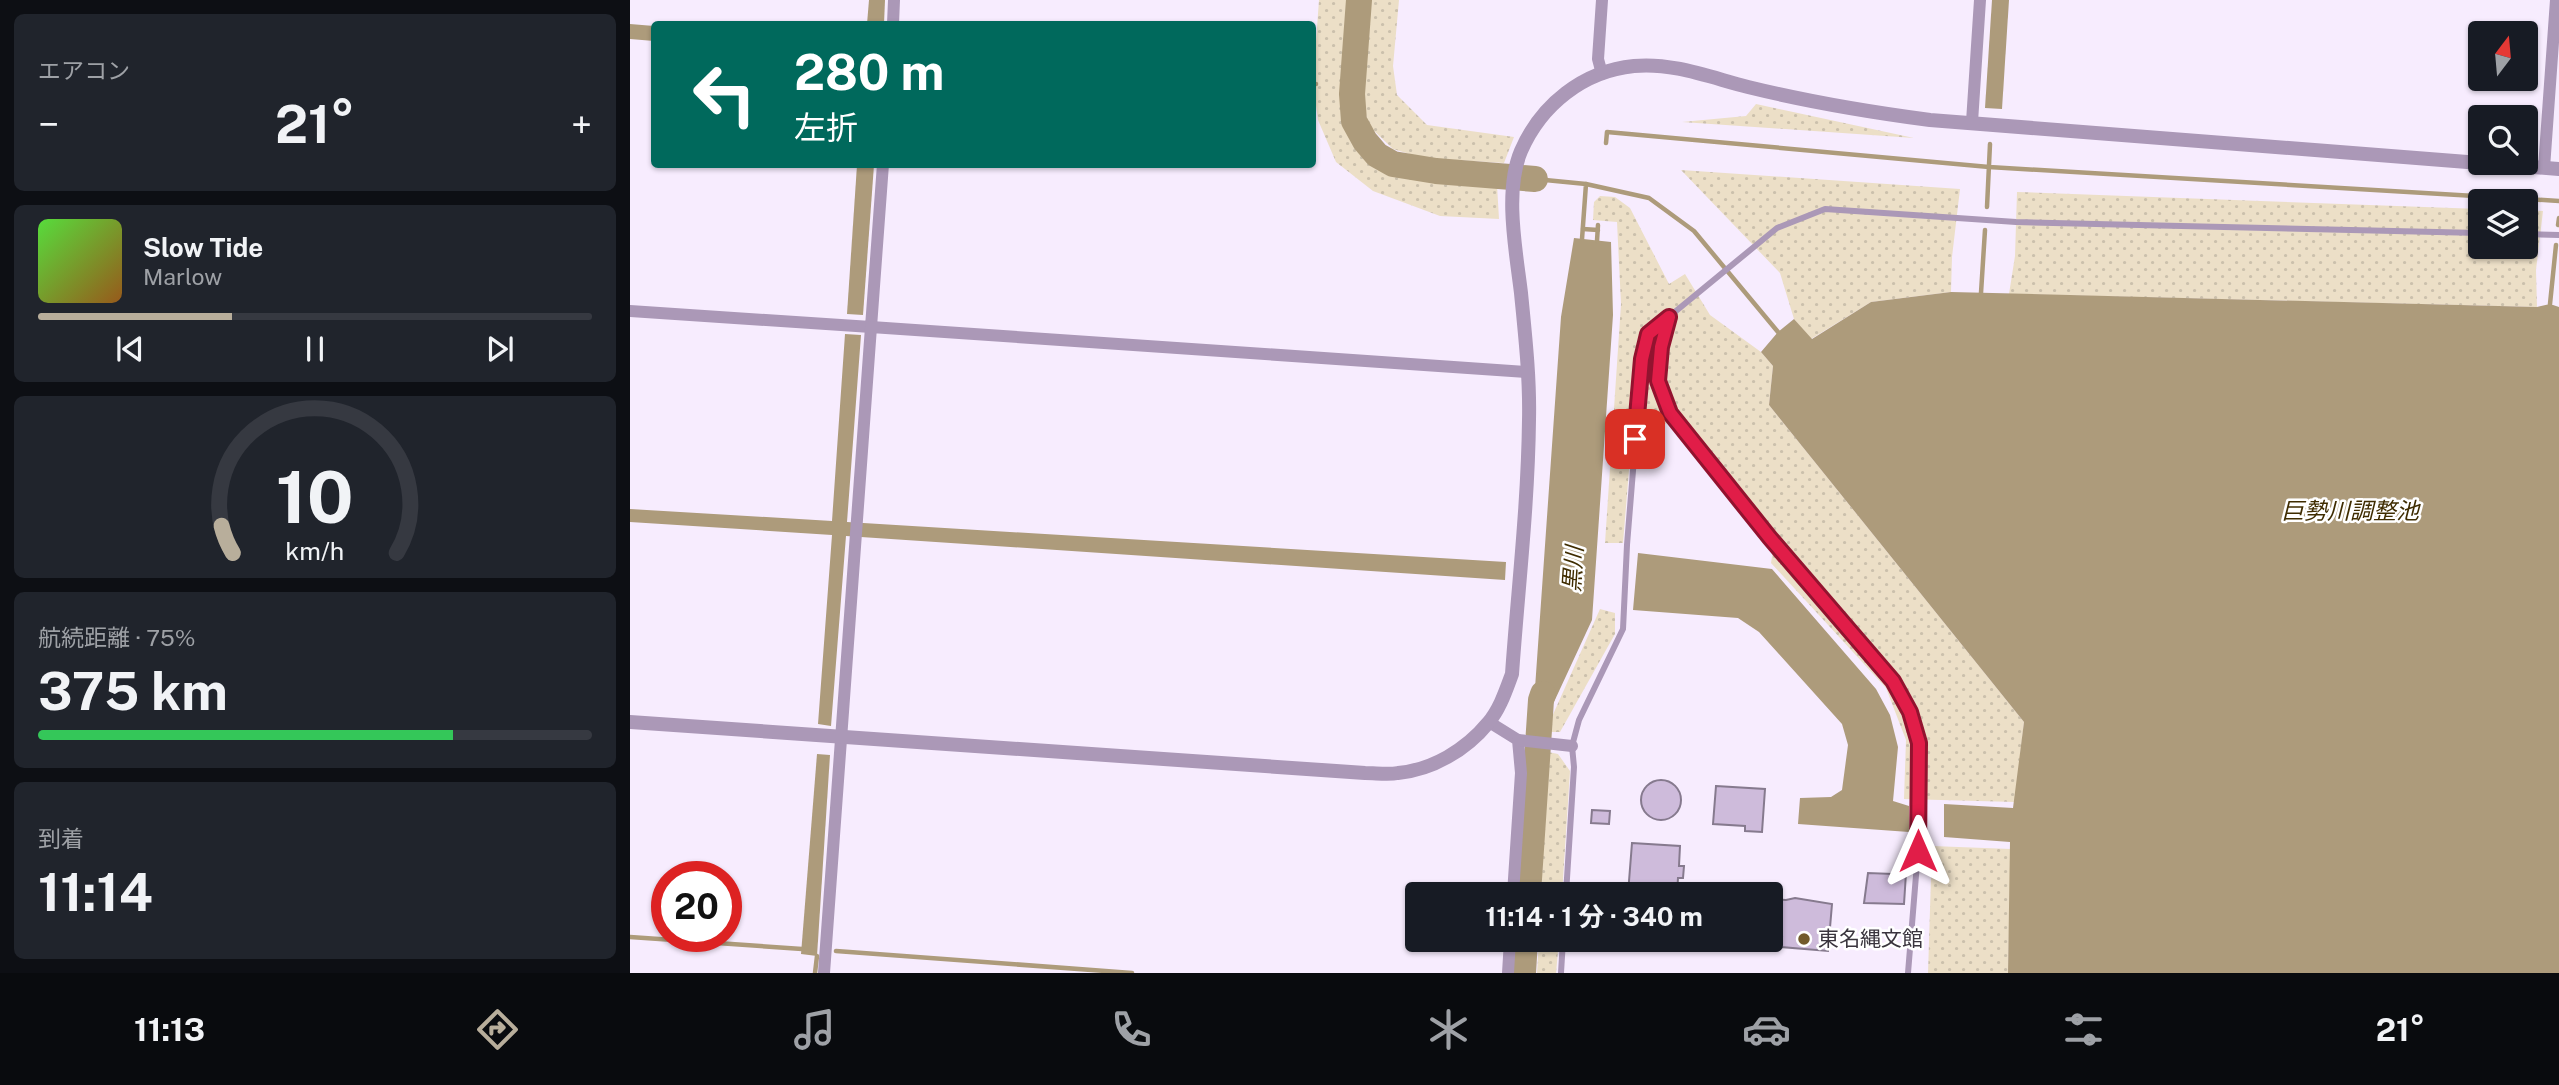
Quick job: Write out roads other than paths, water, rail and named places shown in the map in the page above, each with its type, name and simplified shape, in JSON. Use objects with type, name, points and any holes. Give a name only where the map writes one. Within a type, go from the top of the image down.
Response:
[{"type":"street","points":[[893,21],[894,0]]},
{"type":"street","points":[[1602,0],[1598,59],[1602,74]]},
{"type":"street","points":[[1972,122],[1980,0]]},
{"type":"street","points":[[2552,168],[2556,0]]},
{"type":"street","points":[[630,722],[1398,774],[1424,768],[1465,746],[1489,722],[1512,674],[1526,500],[1529,417],[1512,219],[1513,192],[1520,153],[1534,128],[1556,100],[1576,86],[1602,74],[1634,66],[1674,68],[1844,109],[1930,120],[2468,162]]},
{"type":"street","points":[[824,973],[883,168]]},
{"type":"street","points":[[630,311],[1527,372]]},
{"type":"street","points":[[1489,722],[1518,740],[1572,746]]},
{"type":"street","points":[[1514,882],[1521,773],[1518,740]]},
{"type":"street","points":[[1508,973],[1509,952]]},
{"type":"lane","points":[[1567,882],[1574,767],[1572,746],[1578,720],[1623,629],[1642,359],[1648,334],[1777,228],[1825,209],[2016,222],[2468,233]]},
{"type":"lane","points":[[2538,234],[2559,235]]},
{"type":"lane","points":[[1669,317],[1661,347],[1658,381],[1670,413],[1770,538],[1893,681],[1910,712],[1919,743],[1918,851],[1908,973]]},
{"type":"lane","points":[[1561,973],[1563,952]]},
{"type":"water","points":[[869,0],[885,0],[884,21],[867,21]]},
{"type":"water","points":[[1992,0],[2009,0],[2002,109],[1985,108]]},
{"type":"water","points":[[630,24],[651,26],[651,41],[630,39]]},
{"type":"water","points":[[857,168],[874,168],[863,315],[847,314]]},
{"type":"water","points":[[1574,238],[1611,242],[1613,315],[1592,620],[1547,717],[1545,729],[1532,731],[1561,317]]},
{"type":"water","name":"巨勢川調整池","points":[[1951,292],[2537,307],[2550,304],[2559,307],[2559,973],[2008,973],[2010,842],[1944,837],[1944,804],[2013,808],[2024,722],[1769,405],[1773,366],[1761,352],[1778,332],[1794,319],[1812,339],[1871,302]]},
{"type":"water","points":[[845,334],[861,335],[847,522],[1506,562],[1505,580],[846,536],[831,726],[818,724],[832,535],[630,522],[630,509],[832,521]]},
{"type":"water","points":[[1638,553],[1772,569],[1876,689],[1890,715],[1898,747],[1893,801],[1909,806],[1909,832],[1798,824],[1800,798],[1831,797],[1842,790],[1848,745],[1842,724],[1759,632],[1738,618],[1633,610]]},
{"type":"water","points":[[817,754],[830,755],[817,956],[801,954]]},
{"type":"waterway","name":"黒川","points":[[1359,0],[1352,94],[1354,121],[1377,155],[1393,164],[1436,171],[1535,179]]},
{"type":"waterway","points":[[1606,143],[1607,132],[1989,167],[2559,201]]},
{"type":"waterway","points":[[1987,207],[1990,144]]},
{"type":"waterway","points":[[1535,179],[1586,184],[1582,239]]},
{"type":"waterway","points":[[1586,184],[1649,198],[1694,231],[1778,332]]},
{"type":"waterway","points":[[2558,225],[2559,218]]},
{"type":"waterway","points":[[1597,241],[1598,225]]},
{"type":"waterway","points":[[1583,229],[1598,230]]},
{"type":"waterway","points":[[1981,293],[1985,230]]},
{"type":"waterway","points":[[2550,304],[2556,245]]},
{"type":"waterway","name":"黒川","points":[[1529,882],[1543,694]]},
{"type":"waterway","points":[[630,937],[802,949]]},
{"type":"waterway","points":[[836,951],[1132,973]]},
{"type":"waterway","name":"黒川","points":[[1523,973],[1524,952]]},
{"type":"waterway","points":[[815,973],[817,956]]},
{"type":"place","name":"東名縄文館","points":[[1804,939]]}]
